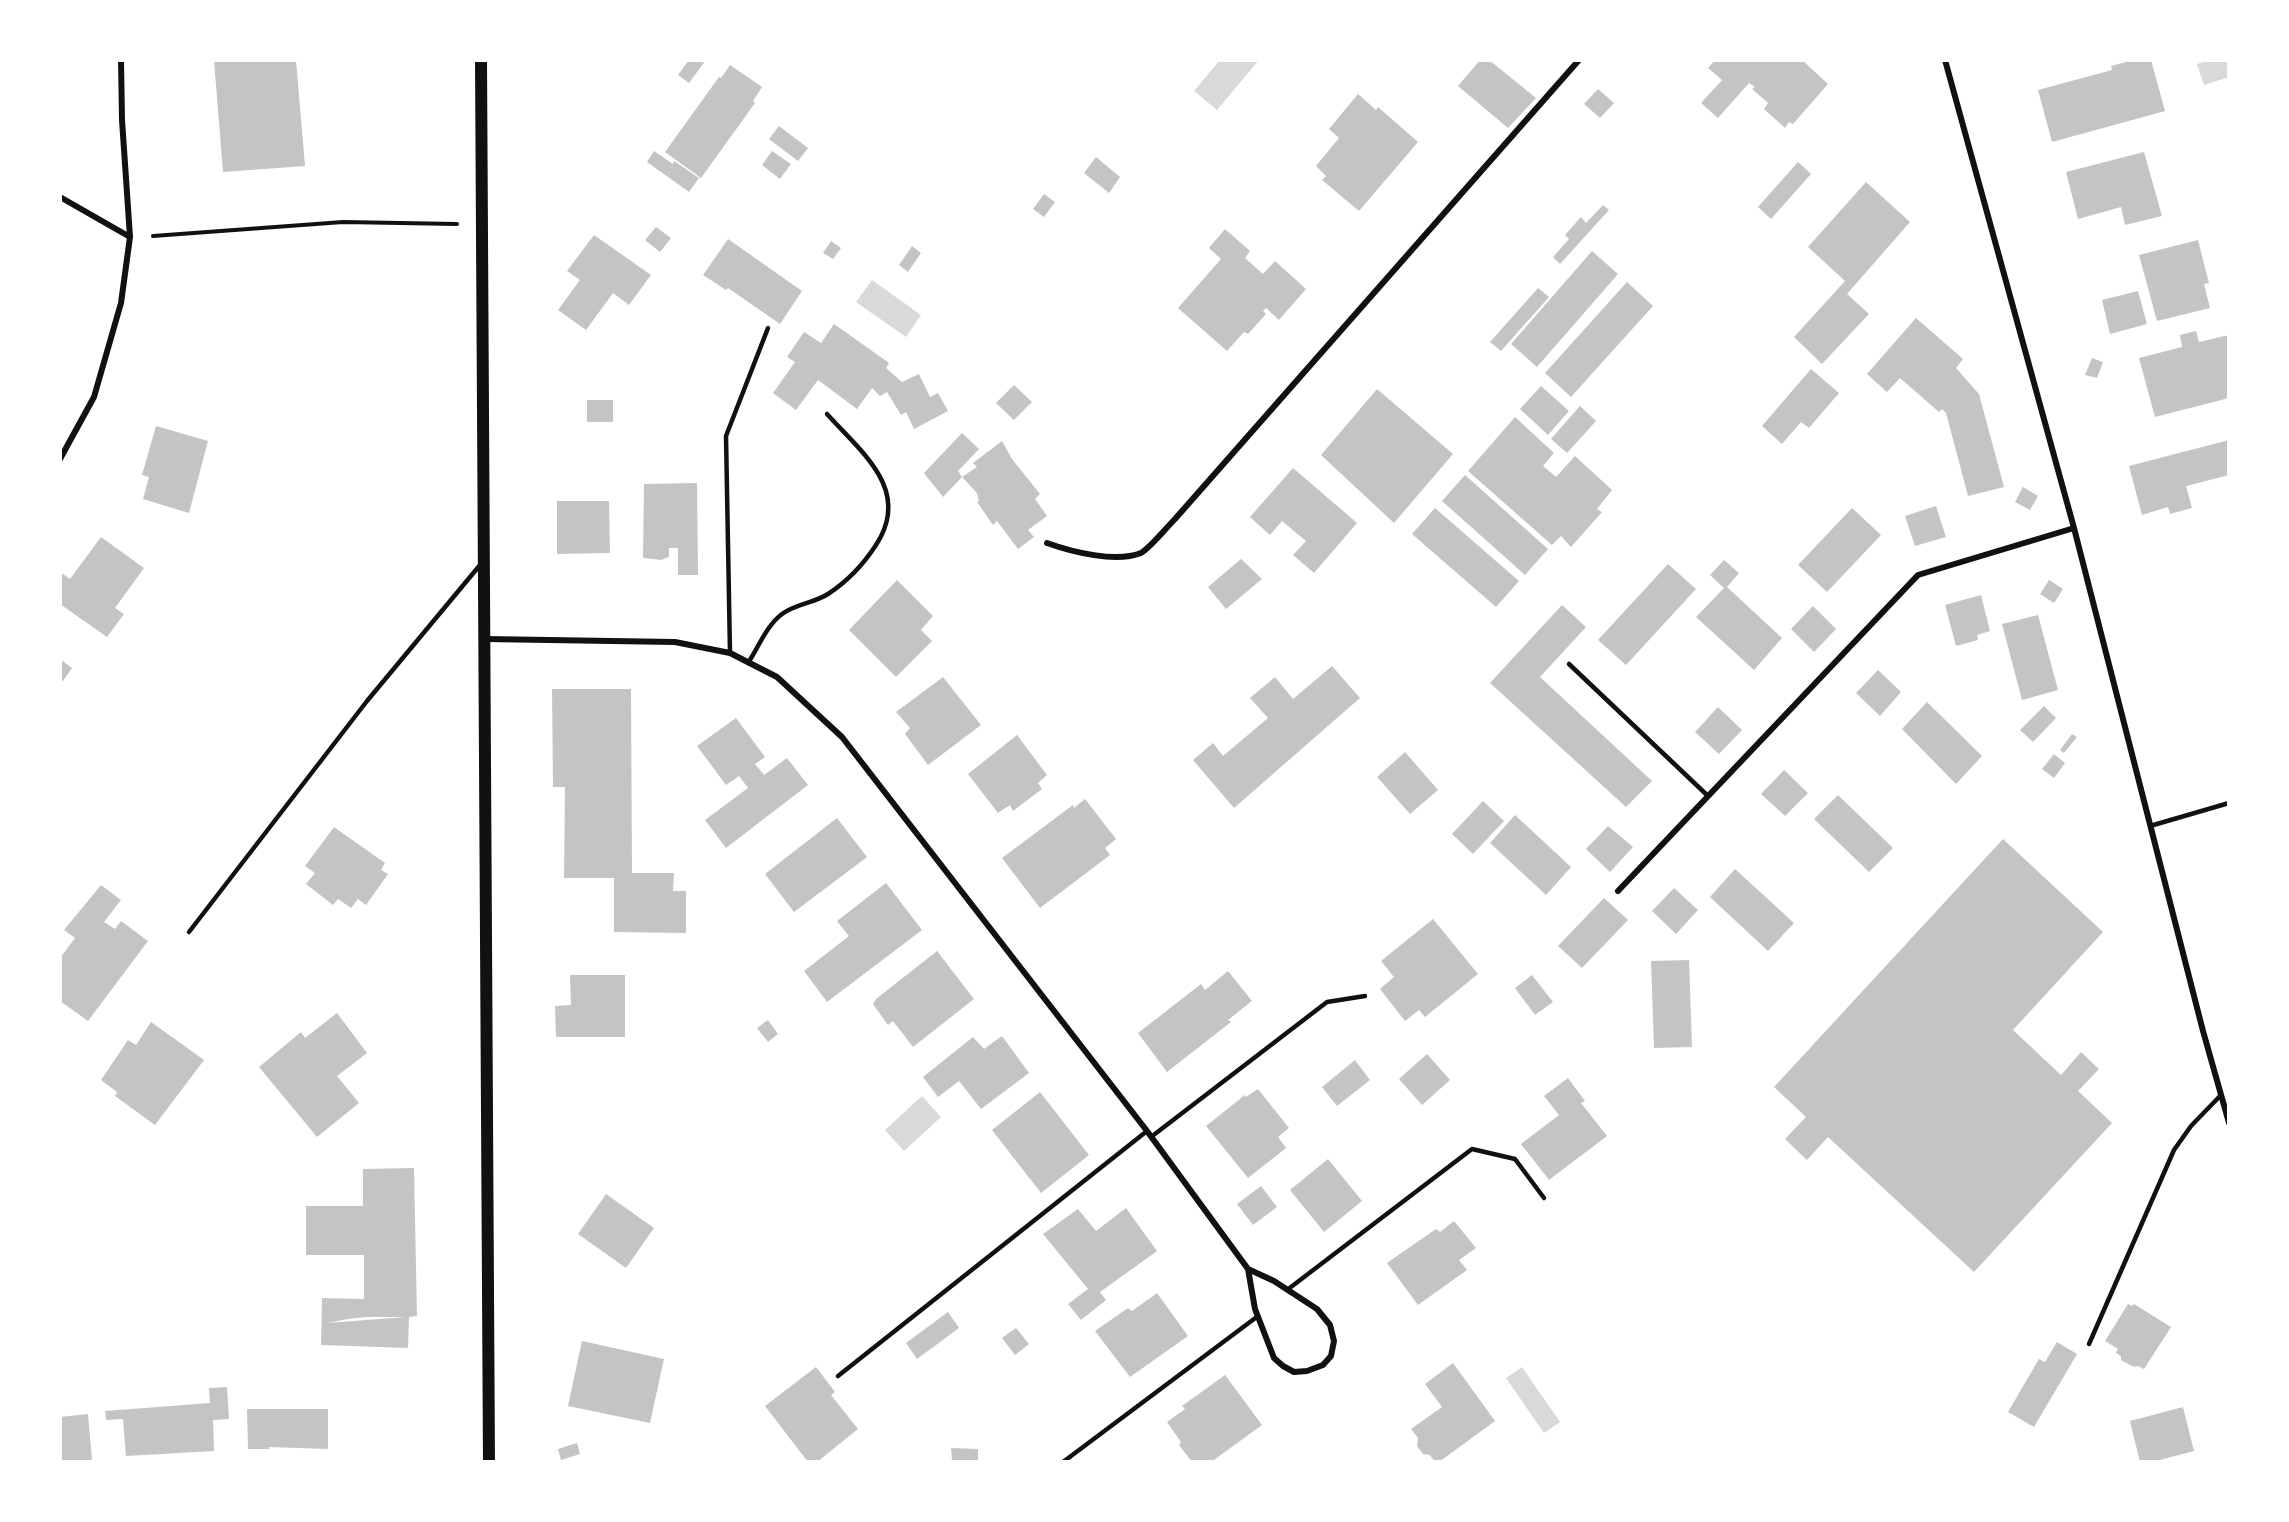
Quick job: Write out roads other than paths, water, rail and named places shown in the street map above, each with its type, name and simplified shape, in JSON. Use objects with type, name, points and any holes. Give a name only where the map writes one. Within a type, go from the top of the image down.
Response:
[{"type":"main road","points":[[481,60],[489,1462]]},
{"type":"street","points":[[60,459],[94,397],[121,303],[130,237],[122,120],[121,60]]},
{"type":"street","points":[[1047,543],[1088,555],[1123,555],[1142,552],[1175,519],[1579,60]]},
{"type":"street","points":[[1945,60],[2074,528],[2229,1123]]},
{"type":"street","points":[[60,197],[130,237]]},
{"type":"street","points":[[1618,891],[1918,575],[2074,528]]},
{"type":"street","points":[[484,639],[675,642],[730,653],[777,677],[842,737],[1149,1134],[1248,1269],[1258,1316],[1274,1358],[1282,1366],[1294,1372],[1307,1371],[1323,1365],[1331,1356],[1334,1341],[1330,1325],[1317,1309],[1274,1281],[1248,1269]]},
{"type":"lane","points":[[730,653],[726,436],[768,328]]},
{"type":"lane","points":[[748,663],[781,615],[826,595],[863,565],[888,520],[890,506],[886,489],[878,472],[827,414]]},
{"type":"lane","points":[[189,932],[367,701],[483,562]]},
{"type":"lane","points":[[1569,664],[1708,796]]},
{"type":"lane","points":[[2150,826],[2229,803]]},
{"type":"lane","points":[[838,1376],[1149,1134],[1327,1002],[1365,996]]},
{"type":"lane","points":[[2089,1344],[2174,1150],[2191,1126],[2221,1095]]},
{"type":"lane","points":[[1287,1290],[1472,1149],[1515,1159],[1544,1198]]},
{"type":"lane","points":[[1064,1462],[1258,1316]]}]
